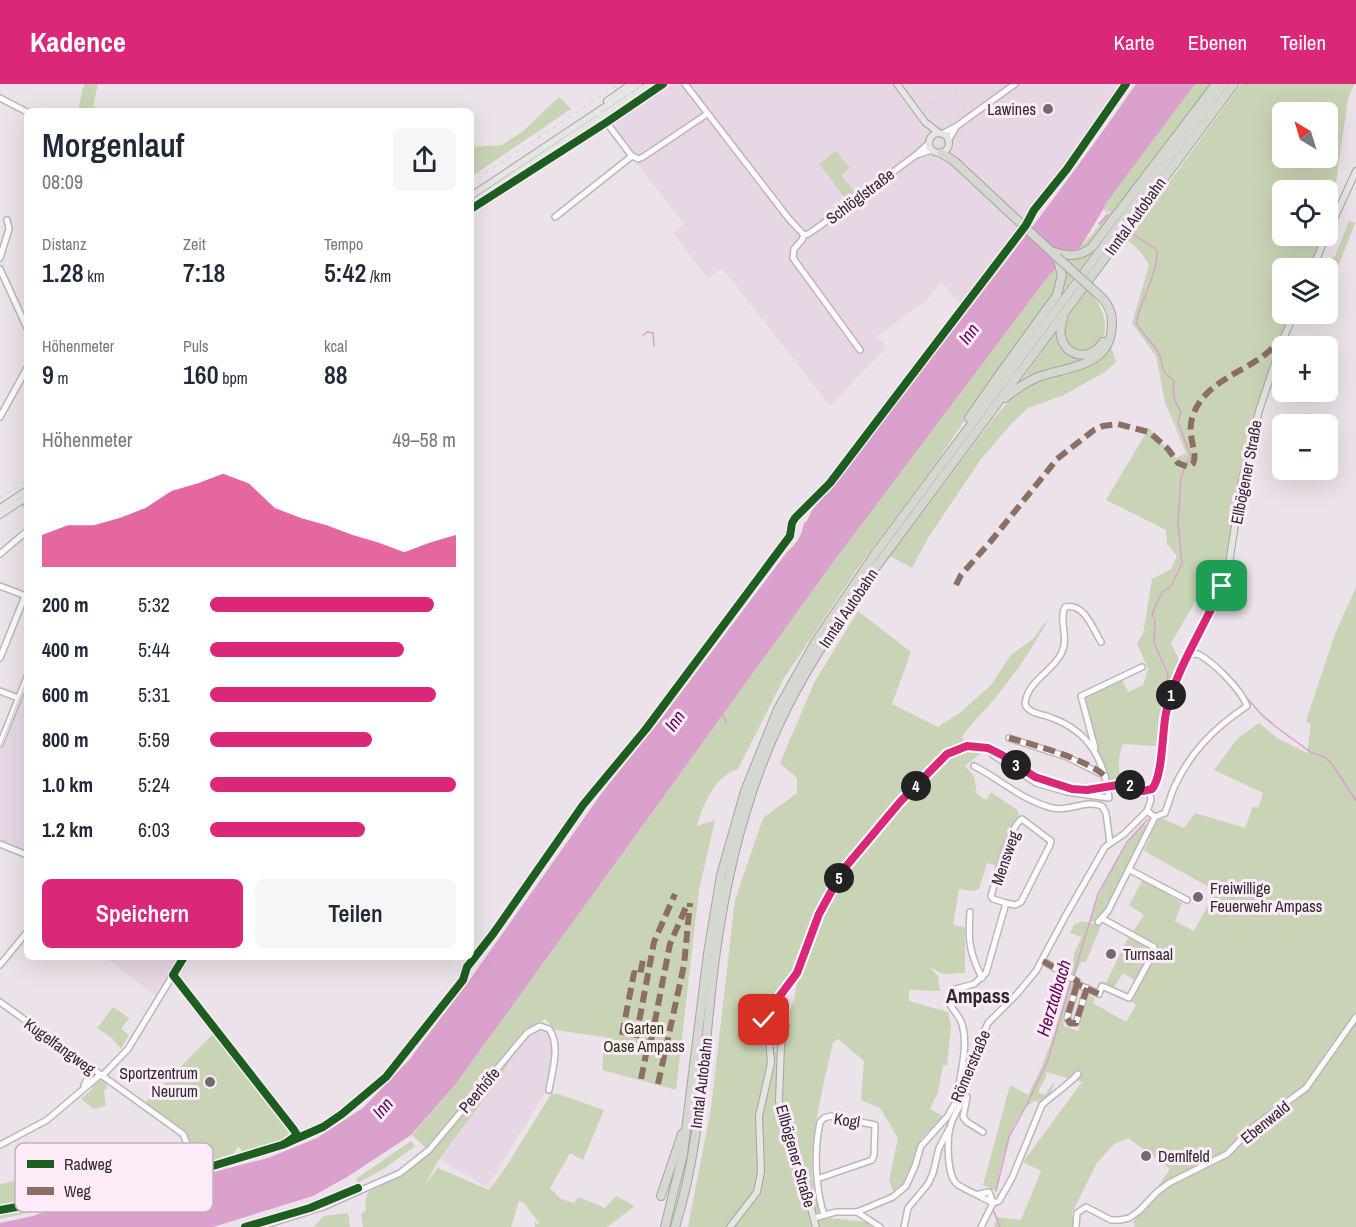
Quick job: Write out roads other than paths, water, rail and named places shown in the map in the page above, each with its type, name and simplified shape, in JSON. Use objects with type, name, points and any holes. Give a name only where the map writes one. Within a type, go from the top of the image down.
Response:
[{"type":"highway","points":[[1050,250],[1073,256],[1087,252],[1216,84]]},
{"type":"highway","name":"Inntal Autobahn","points":[[748,793],[780,722],[824,643],[867,579],[1067,308],[1224,84]]},
{"type":"highway","name":"Inntal Autobahn","points":[[665,1227],[677,1182],[689,1113],[713,918],[726,856],[767,734],[805,659],[875,554],[1123,226],[1234,84]]},
{"type":"highway","points":[[946,147],[954,161],[1099,295],[1109,308],[1112,322],[1108,341],[1100,354],[1091,361],[1029,381],[995,406]]},
{"type":"highway","points":[[953,449],[961,431],[1060,287],[1062,275],[1058,257]]},
{"type":"highway","points":[[1067,308],[1060,329],[1062,342],[1074,353],[1083,355],[1091,353],[1102,343],[1107,328],[1106,312],[1099,295]]},
{"type":"highway","name":"Inntal Autobahn","points":[[675,1227],[692,1157],[717,945],[743,807]]},
{"type":"highway","points":[[661,1196],[689,1113]]},
{"type":"main road","points":[[574,128],[582,119],[631,84]]},
{"type":"main road","points":[[474,202],[639,84]]},
{"type":"main road","points":[[474,194],[574,128],[650,84]]},
{"type":"main road","points":[[897,84],[926,122],[940,134],[946,147],[932,150],[926,122]]},
{"type":"main road","points":[[930,141],[940,134]]},
{"type":"main road","points":[[1338,210],[1356,171]]},
{"type":"main road","name":"Ellbögener Straße","points":[[1189,655],[1217,598],[1229,564],[1242,480],[1259,411],[1269,376],[1290,324]]},
{"type":"main road","points":[[0,508],[24,498]]},
{"type":"main road","points":[[0,515],[24,498]]},
{"type":"main road","points":[[730,1227],[757,1192],[761,1172],[759,1116],[771,1063],[768,1023],[762,1017],[762,1011],[766,1006],[773,1005],[797,973],[819,914],[843,870],[900,802],[947,754],[967,746],[985,748],[999,753],[1043,781],[1080,790],[1124,784],[1143,791],[1154,787],[1158,779],[1163,726],[1170,698],[1189,655]]},
{"type":"main road","points":[[768,1023],[775,1022],[779,1017],[778,1009],[773,1005]]},
{"type":"main road","name":"Ellbögener Straße","points":[[779,1017],[786,1025],[781,1046],[779,1100],[781,1117],[816,1227]]},
{"type":"street","points":[[685,84],[793,224],[804,235],[794,249],[794,258],[860,350]]},
{"type":"street","points":[[940,134],[957,126],[1015,84]]},
{"type":"street","points":[[0,98],[24,110]]},
{"type":"street","points":[[600,113],[632,156],[638,159],[707,114]]},
{"type":"street","points":[[946,147],[957,126]]},
{"type":"street","name":"Schlöglstraße","points":[[804,235],[916,155],[930,141]]},
{"type":"street","name":"Schlöglstraße","points":[[916,155],[932,150]]},
{"type":"street","points":[[555,217],[632,156]]},
{"type":"street","points":[[0,258],[9,229],[8,220]]},
{"type":"street","points":[[0,270],[24,319]]},
{"type":"street","points":[[0,417],[24,373]]},
{"type":"street","points":[[0,554],[24,534]]},
{"type":"street","points":[[0,586],[24,595]]},
{"type":"street","points":[[0,658],[24,601]]},
{"type":"street","points":[[1095,750],[1082,736],[1064,724],[1029,711],[1025,705],[1025,699],[1030,688],[1062,653],[1066,634],[1063,616],[1067,606],[1080,610],[1101,642]]},
{"type":"street","points":[[1043,961],[1099,994],[1102,986],[1129,998],[1154,952],[1154,947],[1100,920],[1130,870],[1155,817],[1165,813],[1173,790],[1197,749],[1218,726],[1246,706],[1239,692],[1210,661],[1197,653],[1189,655]]},
{"type":"street","points":[[993,754],[1036,783],[1067,792],[1109,798],[1106,777],[1095,750],[1081,696],[1142,667]]},
{"type":"street","points":[[0,744],[24,684]]},
{"type":"street","points":[[0,691],[18,698]]},
{"type":"street","points":[[1009,738],[1067,757],[1106,777]]},
{"type":"street","points":[[974,766],[1022,796],[1048,806],[1069,809],[1087,803],[1102,806],[1106,813],[1110,843]]},
{"type":"street","points":[[1149,790],[1151,798],[1147,810],[1155,817]]},
{"type":"street","name":"Römerstraße","points":[[814,1218],[836,1212],[857,1212],[893,1197],[906,1186],[921,1146],[947,1117],[964,1092],[978,1045],[988,1023],[1023,988],[1043,961],[1096,860],[1110,843],[1124,834],[1147,810]]},
{"type":"street","name":"Mensweg","points":[[1022,819],[1051,841],[1021,902],[1015,905],[1006,903],[993,899],[991,896],[1008,842],[1016,824],[1022,819]]},
{"type":"street","points":[[0,844],[24,854]]},
{"type":"street","points":[[1130,870],[1187,900]]},
{"type":"street","name":"Mensweg","points":[[982,978],[987,971],[1006,903]]},
{"type":"street","points":[[970,912],[968,937],[982,978],[971,985],[953,990],[948,997],[950,1006],[960,1020],[963,1033],[963,1067],[959,1085],[967,1098],[963,1117],[983,1132]]},
{"type":"street","points":[[0,965],[24,936]]},
{"type":"street","points":[[0,1145],[47,1120],[101,1076],[130,1047],[182,960]]},
{"type":"street","points":[[1074,980],[1067,1018],[1070,1023],[1076,1023],[1087,988]]},
{"type":"street","name":"Kugelfangweg","points":[[0,1002],[183,1134],[187,1143]]},
{"type":"street","name":"Ebenwald","points":[[1076,1227],[1076,1216],[1083,1208],[1091,1209],[1109,1219],[1122,1220],[1133,1216],[1157,1192],[1175,1179],[1227,1154],[1252,1128],[1301,1093],[1313,1080],[1338,1040],[1356,1017]]},
{"type":"street","name":"Peerhöfe","points":[[258,1227],[309,1212],[358,1193],[400,1173],[429,1150],[527,1033],[540,1026],[549,1029],[554,1040],[555,1053],[549,1090]]},
{"type":"street","points":[[79,1092],[93,1070]]},
{"type":"street","points":[[981,1227],[993,1203],[999,1201],[1012,1178],[1042,1105],[1066,1087],[1078,1074]]},
{"type":"street","points":[[904,1227],[908,1208],[928,1184],[933,1173],[939,1148],[964,1092]]},
{"type":"street","name":"Kogl","points":[[818,1179],[872,1160],[874,1125],[831,1116],[822,1120],[818,1136],[818,1179],[820,1203],[824,1215]]},
{"type":"street","points":[[950,1127],[949,1164],[953,1180],[961,1188],[979,1194],[993,1203]]},
{"type":"street","points":[[857,1212],[880,1227]]},
{"type":"water","name":"Inn","points":[[1136,84],[1195,84],[1104,206],[1115,220],[1109,215],[1100,225],[1098,224],[1107,214],[1104,208],[1080,248],[1050,274],[834,561],[455,1085],[411,1135],[347,1177],[313,1196],[213,1227],[0,1227],[0,1223],[44,1212],[213,1212],[213,1172],[268,1158],[317,1138],[363,1108],[409,1060],[466,985],[604,790],[659,722],[796,542],[812,510],[1025,237]]},
{"type":"waterway","name":"Herztalbach","points":[[1130,232],[1157,250],[1155,269],[1139,312],[1137,324],[1157,350],[1165,372],[1174,381],[1174,397],[1181,412],[1178,422],[1191,457],[1187,463]]},
{"type":"waterway","points":[[643,335],[647,332],[653,333],[654,346]]},
{"type":"waterway","name":"Herztalbach","points":[[1164,703],[1168,674],[1154,643],[1155,620],[1152,614],[1162,592],[1171,586],[1182,564],[1178,522],[1181,478],[1184,469]]},
{"type":"waterway","points":[[1244,695],[1276,727],[1312,753],[1325,757],[1356,801]]},
{"type":"waterway","points":[[723,714],[726,722]]},
{"type":"waterway","name":"Herztalbach","points":[[1073,977],[1098,894],[1127,842],[1148,819]]},
{"type":"waterway","name":"Herztalbach","points":[[996,1191],[1009,1137],[1048,1060],[1071,981]]},
{"type":"waterway","name":"Herztalbach","points":[[993,1209],[1000,1227]]},
{"type":"tram line","points":[[0,748],[24,688]]},
{"type":"railway","points":[[474,181],[619,84]]},
{"type":"railway","points":[[924,110],[962,84]]},
{"type":"railway","points":[[941,128],[1004,84]]},
{"type":"railway","points":[[701,124],[709,118]]},
{"type":"railway","points":[[0,498],[24,482]]},
{"type":"place","name":"Lawines","points":[[1048,109]]},
{"type":"place","name":"Freiwillige Feuerwehr Ampass","points":[[1198,897]]},
{"type":"place","name":"Turnsaal","points":[[1111,954]]},
{"type":"place","name":"Sportzentrum Neurum","points":[[210,1082]]},
{"type":"place","name":"Demlfeld","points":[[1146,1156]]},
{"type":"district","name":"Ampass","points":[[978,996]]},
{"type":"park label","name":"Garten Oase Ampass","points":[[644,1037]]}]
